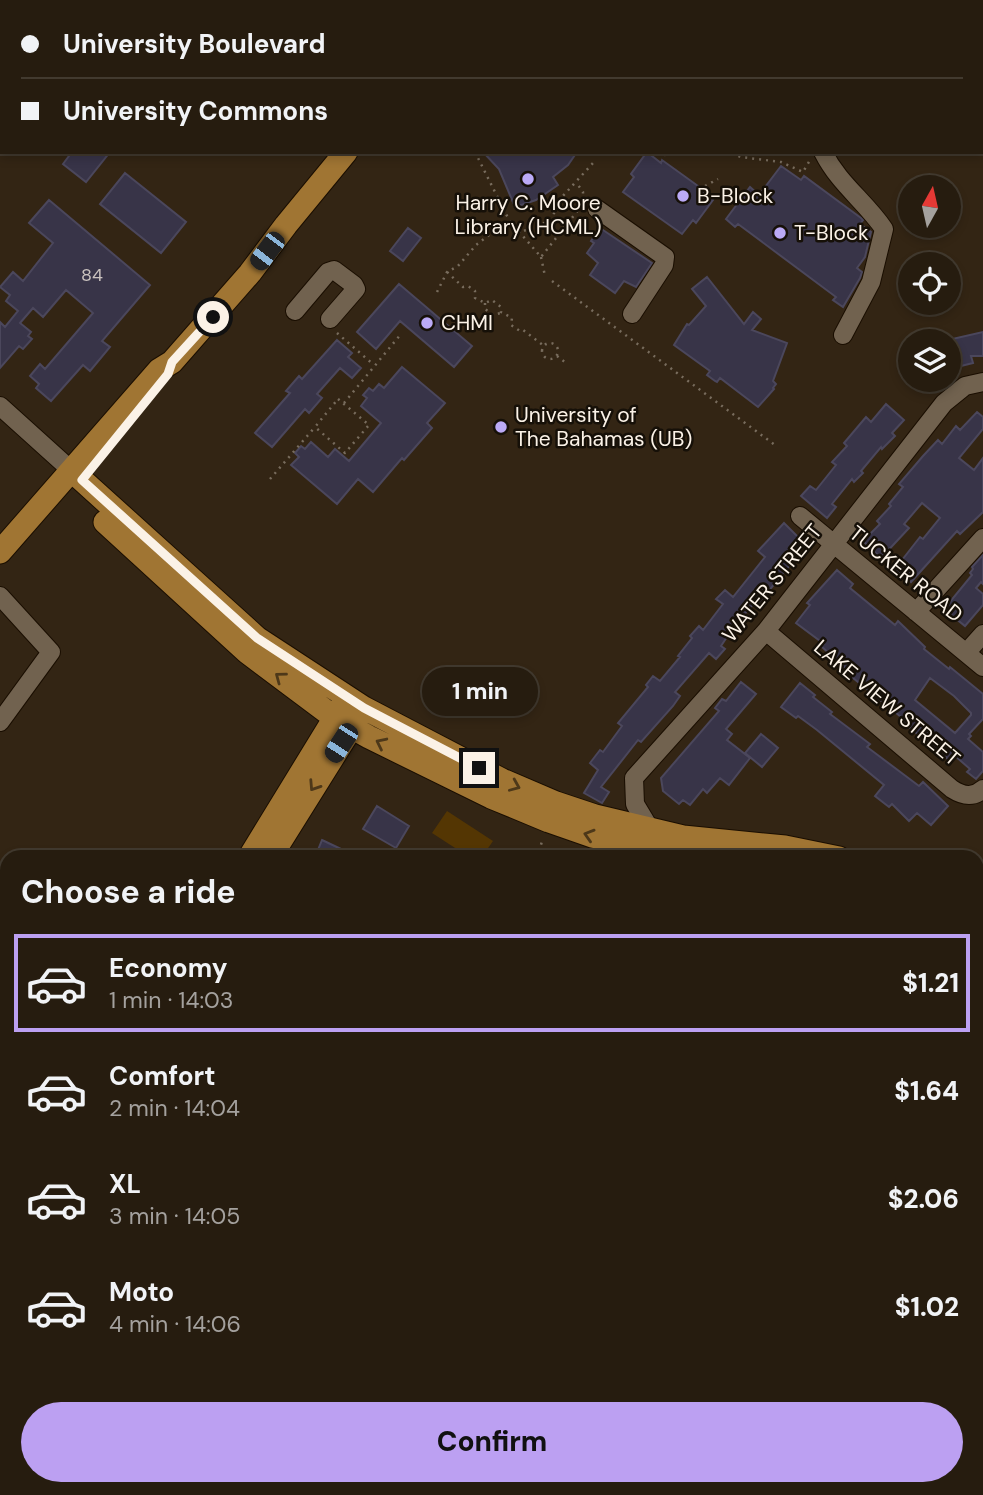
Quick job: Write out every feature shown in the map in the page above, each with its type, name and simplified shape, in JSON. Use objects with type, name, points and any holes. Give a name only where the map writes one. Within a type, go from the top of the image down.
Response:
[{"type":"main road","points":[[0,568],[72,481],[168,374],[172,362],[250,273],[344,154]]},
{"type":"main road","points":[[0,552],[72,481]]},
{"type":"main road","points":[[72,481],[257,638],[356,703],[502,780],[595,816],[650,829],[683,836],[800,850]]},
{"type":"main road","points":[[72,481],[247,652],[343,722],[455,780],[550,821],[592,836],[657,850]]},
{"type":"main road","points":[[255,850],[356,703]]},
{"type":"main road","points":[[274,850],[343,722]]},
{"type":"street","points":[[819,154],[853,194],[870,209],[884,229],[872,282],[843,335]]},
{"type":"street","points":[[597,209],[665,257],[664,265],[632,314]]},
{"type":"street","points":[[295,311],[328,272],[334,270],[355,285],[356,289],[330,319]]},
{"type":"street","name":"WATER STREET","points":[[650,829],[635,804],[634,778],[766,631],[944,403],[965,386],[983,382]]},
{"type":"street","points":[[0,406],[72,481]]},
{"type":"street","points":[[0,419],[72,481]]},
{"type":"street","name":"TUCKER ROAD","points":[[800,516],[983,667]]},
{"type":"street","points":[[916,612],[983,538]]},
{"type":"street","points":[[0,596],[51,652],[0,722]]},
{"type":"street","name":"LAKE VIEW STREET","points":[[766,631],[952,789],[968,795],[983,789]]},
{"type":"street","points":[[966,653],[983,634]]},
{"type":"path","points":[[476,154],[509,220],[541,257],[545,276]]},
{"type":"path","points":[[736,154],[781,162],[803,172],[819,154]]},
{"type":"path","points":[[517,232],[537,228],[547,221],[562,197],[593,163]]},
{"type":"path","points":[[705,186],[718,179]]},
{"type":"path","points":[[541,257],[583,204],[583,192],[576,182]]},
{"type":"path","points":[[437,292],[447,272],[509,220]]},
{"type":"path","points":[[447,272],[463,287],[468,286],[475,290],[475,298],[485,303],[492,300],[501,307],[501,313]]},
{"type":"path","points":[[552,281],[775,445]]},
{"type":"path","points":[[485,303],[485,309],[493,315],[501,313],[512,318],[512,325],[544,346]]},
{"type":"path","points":[[330,319],[326,324],[374,365]]},
{"type":"path","points":[[344,404],[401,334]]},
{"type":"path","points":[[544,346],[550,342],[556,345],[557,356],[566,363]]},
{"type":"path","points":[[544,346],[544,356],[550,359],[557,356]]},
{"type":"path","points":[[270,479],[338,399],[369,425],[345,453],[315,427]]},
{"type":"path","points":[[540,850],[550,821]]},
{"type":"shaded area","points":[[447,811],[493,841],[487,850],[458,850],[432,833]]},
{"type":"building","points":[[70,154],[108,154],[86,182],[63,164]]},
{"type":"building","name":"Harry C. Moore Library (HCML)","points":[[485,154],[576,154],[568,165],[553,177],[558,185],[536,200],[515,207],[499,169]]},
{"type":"building","name":"B-Block","points":[[646,154],[650,154],[698,186],[697,188],[713,200],[696,223],[693,220],[682,234],[623,192],[634,177],[631,174]]},
{"type":"building","name":"T-Block","points":[[781,166],[801,180],[804,176],[861,218],[863,220],[860,224],[871,232],[865,257],[857,268],[862,272],[860,278],[843,307],[833,300],[836,297],[738,224],[735,227],[726,219],[750,187],[759,195]]},
{"type":"building","points":[[125,173],[186,222],[161,253],[100,204]]},
{"type":"building","points":[[49,200],[150,285],[102,341],[110,347],[90,371],[83,365],[51,401],[36,388],[39,384],[30,376],[40,364],[45,369],[93,313],[66,290],[43,317],[33,308],[20,323],[31,332],[28,336],[32,339],[23,349],[19,346],[0,368],[0,322],[5,327],[18,311],[6,301],[10,295],[0,287],[13,272],[23,281],[53,243],[29,223]]},
{"type":"building","points":[[408,228],[421,238],[403,261],[390,251]]},
{"type":"building","points":[[600,228],[652,263],[636,287],[624,281],[615,293],[590,275],[598,263],[587,253]]},
{"type":"building","points":[[707,277],[744,324],[753,312],[761,319],[752,330],[787,343],[773,381],[776,384],[774,389],[758,407],[720,378],[715,381],[707,375],[710,371],[674,345],[687,324],[689,325],[706,306],[692,289]]},
{"type":"building","name":"CHMI","points":[[399,284],[472,346],[454,367],[400,321],[376,349],[357,332]]},
{"type":"building","points":[[983,332],[983,356],[971,356],[973,363],[961,366],[961,337]]},
{"type":"building","points":[[337,340],[352,353],[348,357],[361,368],[352,378],[340,368],[317,394],[322,398],[309,413],[305,409],[272,447],[255,433],[290,393],[286,391],[299,376],[302,379]]},
{"type":"building","points":[[402,367],[445,403],[427,423],[432,428],[373,492],[358,479],[337,504],[291,465],[299,457],[295,453],[301,446],[305,449],[311,442],[328,457],[335,449],[349,461],[381,423],[361,406],[367,398],[363,395],[369,388],[373,391],[379,384],[384,388]]},
{"type":"building","points":[[886,404],[904,420],[892,433],[895,436],[882,449],[881,447],[861,471],[863,473],[854,482],[852,479],[832,504],[836,507],[827,518],[801,496],[810,486],[816,490],[836,465],[832,462],[847,446],[844,443],[866,417],[871,422]]},
{"type":"building","points":[[977,412],[983,417],[983,429],[959,458],[974,470],[983,458],[983,512],[960,534],[957,531],[911,582],[895,569],[920,537],[923,539],[940,518],[922,503],[904,524],[909,528],[881,558],[863,541],[880,524],[877,521],[903,487],[899,484],[923,456],[938,440],[942,444],[956,426],[960,430]]},
{"type":"building","points":[[784,523],[804,543],[791,557],[794,560],[758,604],[755,602],[735,625],[721,646],[725,649],[716,659],[709,653],[675,692],[680,696],[673,706],[641,742],[638,740],[601,787],[609,792],[602,803],[584,793],[598,770],[590,763],[600,750],[603,752],[622,726],[618,723],[648,687],[646,685],[653,676],[660,681],[680,657],[678,656],[692,638],[690,636],[699,626],[703,630],[723,604],[716,599],[725,590],[733,597],[765,557],[758,551]]},
{"type":"building","points":[[983,555],[983,584],[981,582],[976,588],[983,594],[983,605],[965,626],[944,609],[972,575],[972,567]]},
{"type":"building","points":[[837,570],[853,584],[850,588],[895,625],[898,621],[924,649],[983,694],[983,719],[969,734],[971,736],[968,739],[983,752],[983,771],[976,779],[967,772],[970,769],[954,755],[949,760],[904,723],[906,721],[853,678],[854,676],[821,646],[824,644],[796,623],[810,605],[807,603]],"holes":[[[930,678],[971,713],[955,733],[915,700]]]},
{"type":"building","points":[[741,682],[756,694],[726,729],[732,734],[727,740],[750,758],[729,785],[720,778],[707,793],[703,789],[690,805],[683,800],[679,804],[663,791],[661,778],[719,711],[715,708],[722,699],[726,701]]},
{"type":"building","points":[[800,683],[832,712],[830,714],[870,744],[867,747],[919,786],[923,782],[948,806],[931,825],[917,813],[909,821],[892,804],[889,807],[875,796],[884,785],[817,730],[781,707]]},
{"type":"building","points":[[761,734],[778,748],[762,767],[745,753]]},
{"type":"building","points":[[377,806],[409,826],[396,848],[363,829]]},
{"type":"building","points":[[322,840],[343,850],[318,850]]},
{"type":"place","name":"Harry C. Moore Library (HCML)","points":[[528,179]]},
{"type":"place","name":"B-Block","points":[[683,196]]},
{"type":"place","name":"T-Block","points":[[780,233]]},
{"type":"place","name":"CHMI","points":[[427,323]]},
{"type":"place","name":"University of The Bahamas (UB)","points":[[501,427]]},
{"type":"route","points":[[213,317],[172,362],[168,374],[82,480],[257,638],[364,708],[479,768]]}]
